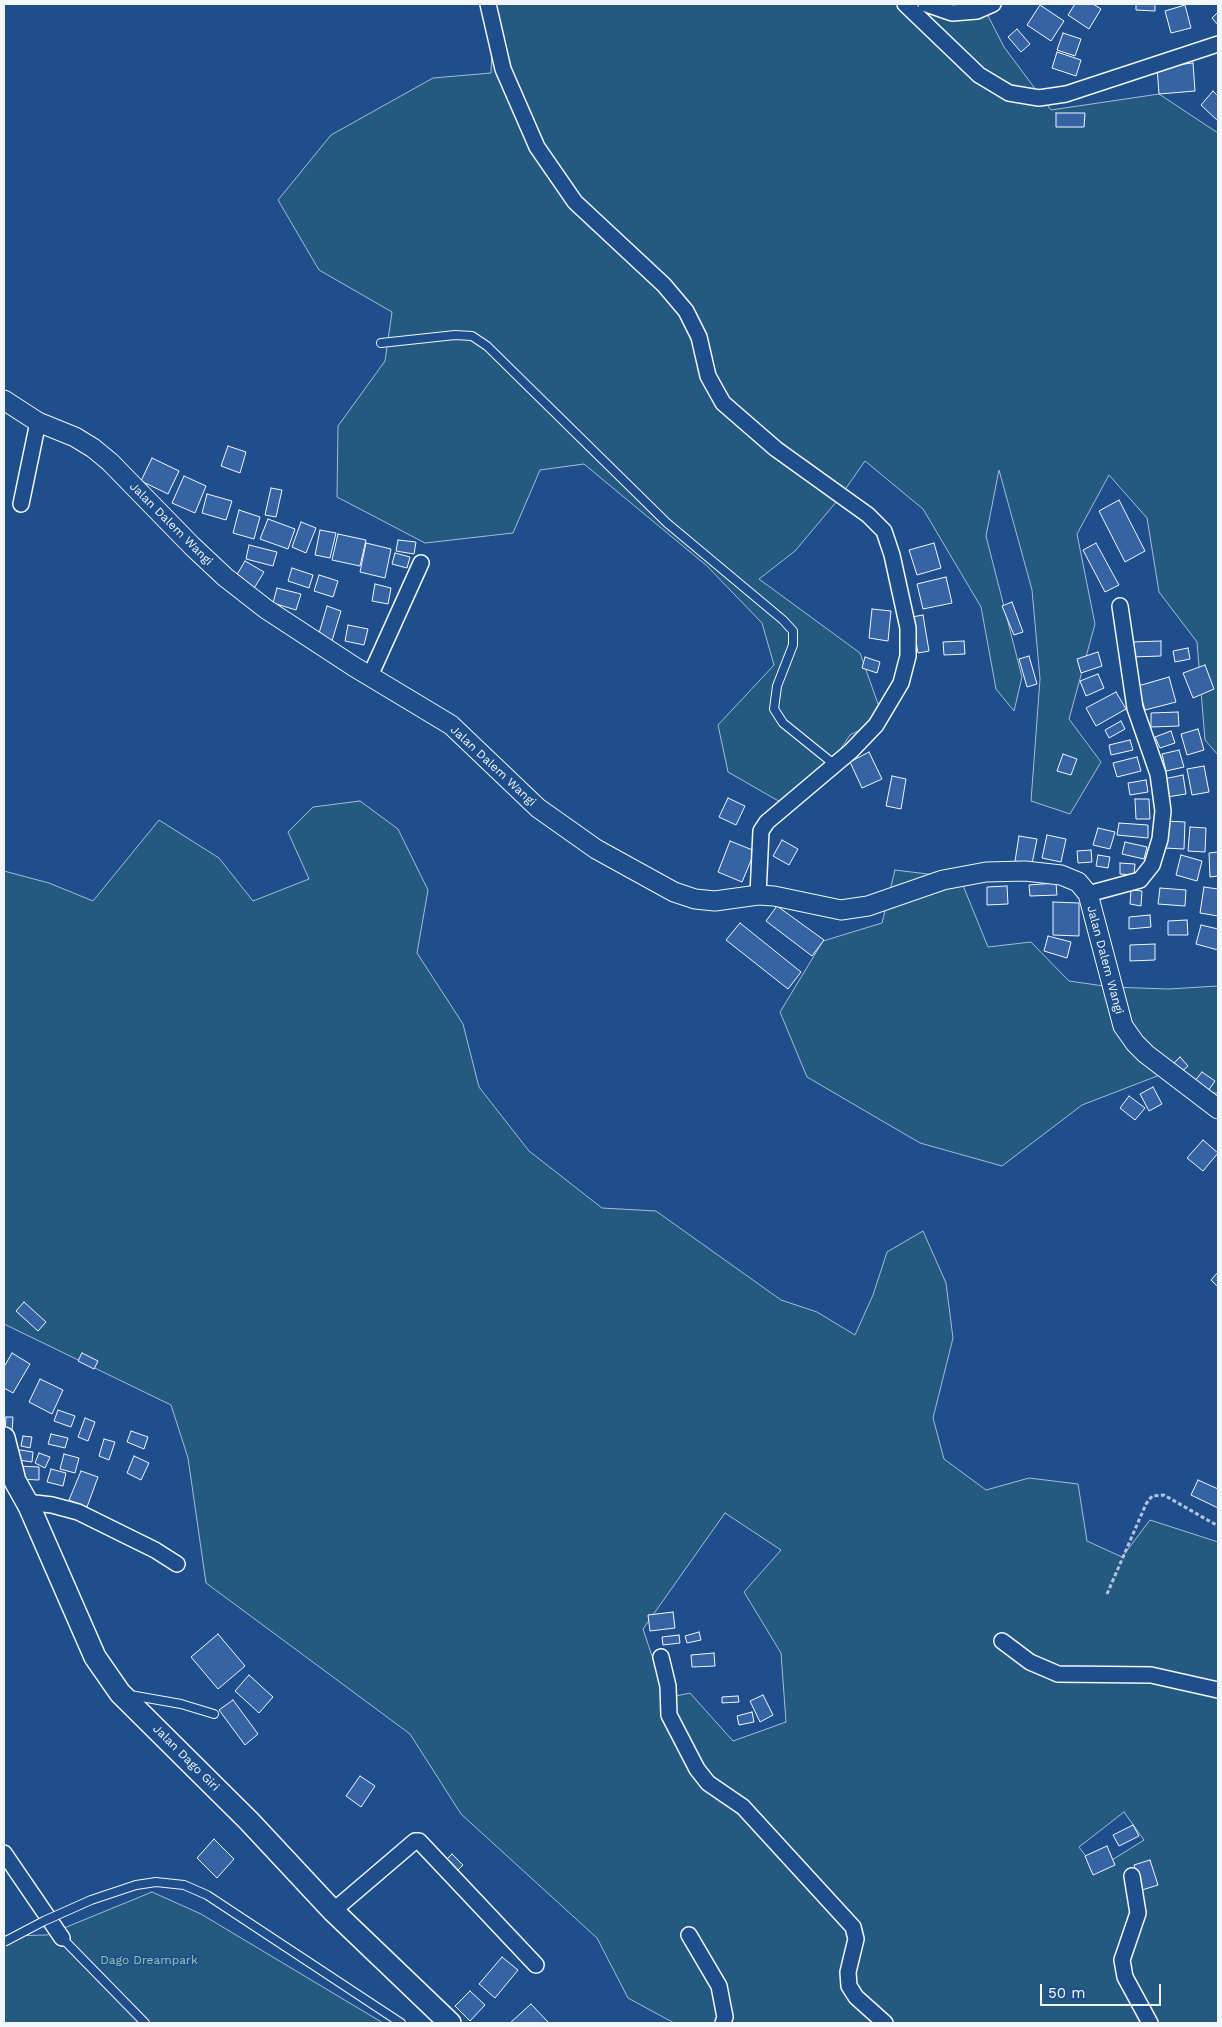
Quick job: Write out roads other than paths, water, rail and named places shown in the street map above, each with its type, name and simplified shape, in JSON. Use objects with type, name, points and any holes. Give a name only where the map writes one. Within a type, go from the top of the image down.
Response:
[{"type":"main road","name":"Jalan Dago Giri","points":[[4,1438],[15,1481],[29,1506],[95,1657],[120,1693],[249,1821],[333,1911],[450,2023]]},
{"type":"street","points":[[488,4],[503,69],[537,147],[575,202],[664,285],[686,311],[699,336],[708,376],[723,403],[776,449],[868,515],[884,532],[892,554],[908,628],[908,656],[901,683],[876,725],[834,765],[783,807],[761,831],[758,895]]},
{"type":"street","points":[[906,4],[979,75],[1009,93],[1039,98],[1066,94],[1218,44]]},
{"type":"street","points":[[926,4],[952,13],[977,11],[992,4]]},
{"type":"street","name":"Jalan Dalem Wangi","points":[[4,400],[38,422],[75,437],[93,448],[110,462],[225,577],[266,609],[370,676],[451,724],[470,740],[531,802],[596,849],[674,892],[695,899],[715,901],[758,895],[774,896],[841,910],[868,906],[943,880],[986,872],[1026,871],[1061,875],[1078,882],[1088,894],[1123,1026],[1135,1043],[1146,1054],[1218,1109]]},
{"type":"street","points":[[21,504],[38,422]]},
{"type":"street","points":[[370,676],[422,563]]},
{"type":"street","points":[[1088,894],[1140,880],[1152,866],[1160,839],[1163,811],[1158,774],[1135,708],[1120,606]]},
{"type":"street","points":[[29,1506],[35,1503],[52,1505],[78,1512],[155,1550],[177,1564]]},
{"type":"street","points":[[1002,1641],[1030,1662],[1058,1674],[1150,1676],[1218,1690]]},
{"type":"street","points":[[661,1657],[668,1686],[669,1715],[697,1769],[708,1783],[743,1807],[853,1927],[856,1939],[848,1972],[849,1986],[856,1997],[885,2023]]},
{"type":"street","points":[[333,1911],[408,1847],[419,1841],[536,1965]]},
{"type":"street","points":[[4,1853],[62,1938]]},
{"type":"street","points":[[1132,1876],[1138,1913],[1122,1960],[1125,1977],[1150,2023]]},
{"type":"street","points":[[688,1935],[719,1986],[724,2017],[723,2023]]},
{"type":"lane","points":[[381,343],[456,335],[472,336],[487,346],[667,523],[783,620],[793,631],[793,645],[777,686],[774,709],[783,723],[834,765]]},
{"type":"lane","points":[[120,1693],[181,1704],[214,1714]]},
{"type":"lane","points":[[4,1942],[84,1903],[136,1885],[156,1882],[184,1885],[207,1895],[401,2023]]},
{"type":"lane","points":[[62,1938],[145,2023]]},
{"type":"park label","name":"Dago Dreampark","points":[[149,1960]]}]
